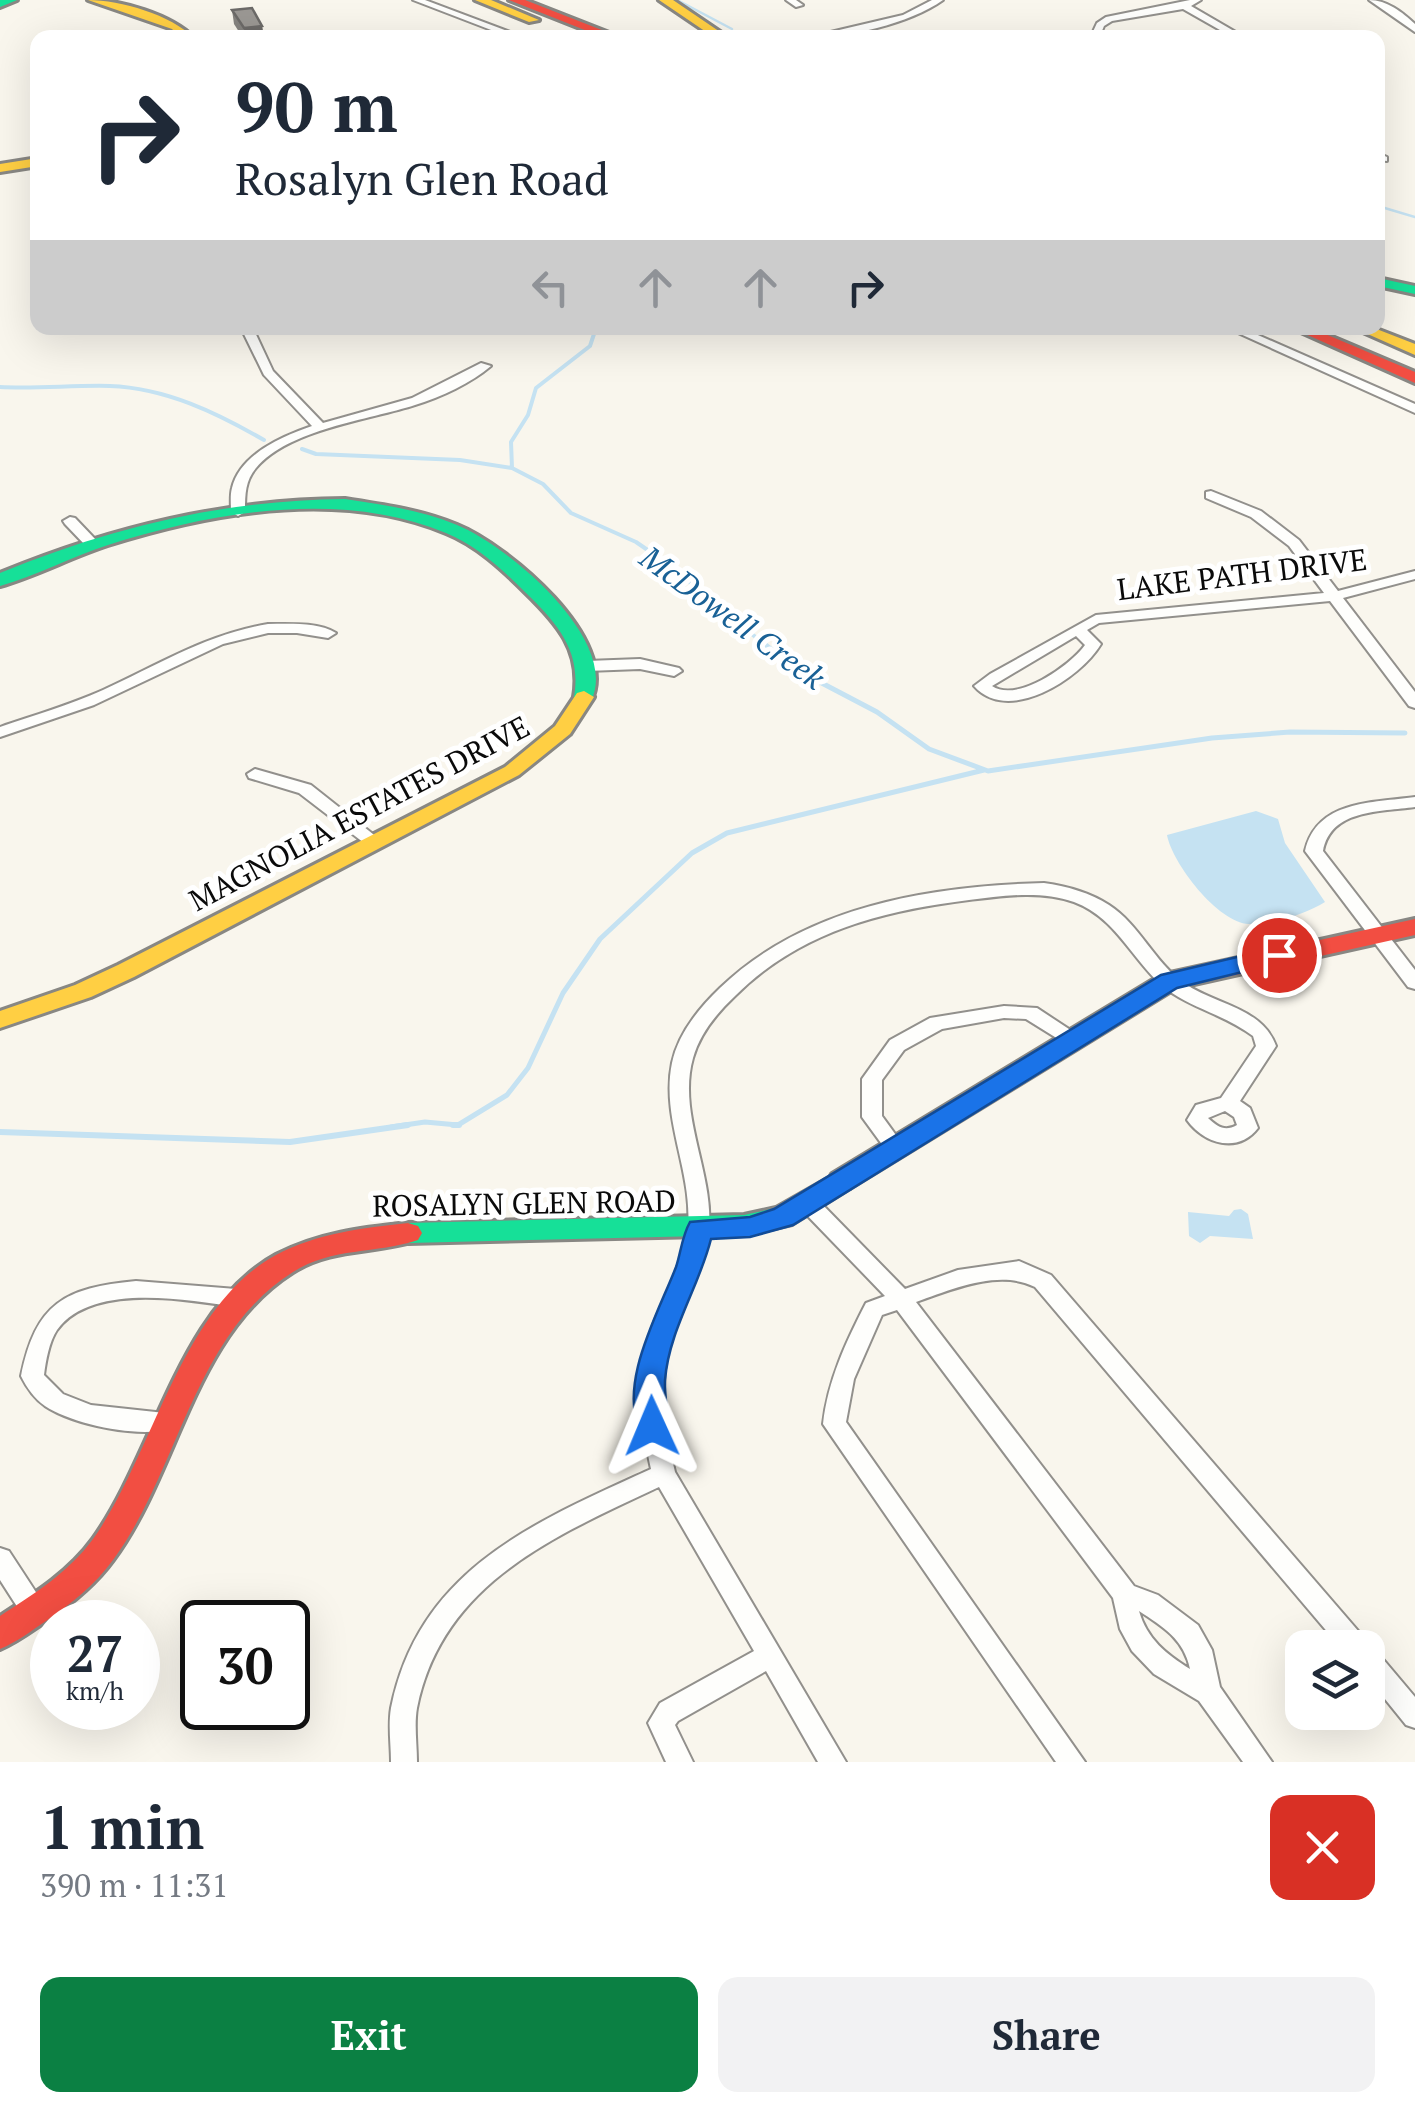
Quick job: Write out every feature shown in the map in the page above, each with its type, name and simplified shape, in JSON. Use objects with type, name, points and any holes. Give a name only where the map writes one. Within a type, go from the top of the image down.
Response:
[{"type":"main road","points":[[0,4],[11,0]]},
{"type":"main road","points":[[94,0],[180,30]]},
{"type":"main road","points":[[115,0],[187,24],[193,30]]},
{"type":"main road","points":[[468,0],[546,30]]},
{"type":"main road","points":[[481,0],[560,30]]},
{"type":"main road","points":[[502,0],[582,30]]},
{"type":"main road","points":[[518,0],[594,30]]},
{"type":"main road","points":[[664,0],[711,30]]},
{"type":"main road","points":[[0,168],[30,163]]},
{"type":"main road","points":[[1385,284],[1415,290]]},
{"type":"main road","points":[[1314,335],[1415,378]]},
{"type":"main road","points":[[1337,335],[1415,368]]},
{"type":"main road","points":[[1357,335],[1415,359]]},
{"type":"main road","points":[[1379,335],[1415,350]]},
{"type":"main road","points":[[0,580],[91,543],[166,524],[238,512],[300,508],[408,514],[461,531],[506,562],[570,627],[588,666]]},
{"type":"main road","name":"MAGNOLIA ESTATES DRIVE","points":[[0,1020],[40,1008],[126,971],[512,771],[547,749],[577,715],[586,692],[588,666]]},
{"type":"main road","name":"ROSALYN GLEN ROAD","points":[[48,1600],[102,1551],[130,1507],[166,1422],[236,1298],[304,1252],[377,1231],[444,1234],[750,1227],[783,1217],[808,1203],[1170,981],[1415,927]]},
{"type":"main road","name":"ROSALYN GLEN ROAD","points":[[0,1634],[30,1613]]},
{"type":"street","points":[[418,0],[500,30]]},
{"type":"street","points":[[846,30],[906,17],[939,0]]},
{"type":"street","points":[[1098,30],[1109,19],[1184,6],[1197,0]]},
{"type":"street","points":[[1373,0],[1415,28]]},
{"type":"street","points":[[1184,6],[1228,30]]},
{"type":"street","points":[[250,335],[268,372],[322,428]]},
{"type":"street","points":[[1249,335],[1415,409]]},
{"type":"street","points":[[238,512],[236,490],[253,462],[278,445],[418,400],[484,366]]},
{"type":"street","points":[[1211,495],[1276,526],[1294,542],[1415,703]]},
{"type":"street","points":[[70,521],[91,543]]},
{"type":"street","name":"LAKE PATH DRIVE","points":[[1077,629],[1093,644],[1086,656],[1022,696],[1002,700],[986,694],[982,686],[1077,629],[1096,619],[1334,596],[1415,576]]},
{"type":"street","points":[[0,732],[98,698],[190,650],[232,634],[284,626],[328,633]]},
{"type":"street","points":[[588,666],[640,664],[674,671]]},
{"type":"street","points":[[255,774],[305,789],[374,842]]},
{"type":"street","points":[[1415,802],[1330,819],[1315,834],[1314,851],[1415,984]]},
{"type":"street","points":[[833,1762],[664,1474],[652,1426],[651,1379],[662,1330],[690,1265],[700,1229],[682,1118],[682,1060],[714,1002],[776,951],[822,927],[971,894],[1048,889],[1096,905],[1130,933],[1170,981],[1261,1032],[1266,1046],[1228,1102]]},
{"type":"street","points":[[896,1149],[872,1118],[872,1079],[897,1045],[938,1024],[1004,1012],[1030,1013],[1072,1040]]},
{"type":"street","points":[[808,1203],[900,1299],[1126,1594],[1150,1603],[1190,1633],[1199,1650],[1208,1692],[1259,1762]]},
{"type":"street","points":[[1072,1762],[834,1424],[836,1404],[857,1341],[874,1309],[958,1278],[1019,1269],[1043,1281],[1342,1630]]},
{"type":"street","points":[[166,1422],[139,1422],[73,1410],[47,1396],[32,1376],[50,1324],[64,1309],[99,1293],[202,1293],[236,1298]]},
{"type":"street","points":[[404,1762],[404,1710],[416,1667],[438,1618],[472,1582],[524,1540],[664,1474]]},
{"type":"street","points":[[0,1560],[30,1604]]},
{"type":"street","points":[[1126,1594],[1126,1609],[1141,1648],[1171,1672],[1208,1692]]},
{"type":"street","points":[[680,1762],[663,1734],[661,1724],[669,1712],[769,1656]]},
{"type":"street","points":[[1385,1680],[1415,1716]]},
{"type":"water","points":[[1256,811],[1278,819],[1285,843],[1325,902],[1288,918],[1249,924],[1224,914],[1198,890],[1178,861],[1167,835]]},
{"type":"water","points":[[1241,1209],[1248,1214],[1253,1239],[1210,1236],[1200,1243],[1189,1236],[1188,1212],[1229,1216]]},
{"type":"building","points":[[252,8],[262,26],[244,28],[232,10]]},
{"type":"waterway","points":[[677,0],[732,29]]},
{"type":"waterway","points":[[1385,208],[1415,217]]},
{"type":"waterway","points":[[512,468],[511,442],[528,415],[536,388],[590,346],[594,335]]},
{"type":"waterway","name":"McDowell Creek","points":[[0,387],[110,386],[151,391],[209,412],[264,440]]},
{"type":"waterway","name":"McDowell Creek","points":[[302,449],[316,454],[460,460],[512,468]]},
{"type":"waterway","name":"McDowell Creek","points":[[512,468],[543,484],[571,513],[636,542],[665,562],[765,645]]},
{"type":"waterway","name":"McDowell Creek","points":[[762,642],[795,669],[877,712],[929,749],[988,771],[1212,738],[1290,732],[1405,733]]},
{"type":"waterway","points":[[458,1125],[507,1095],[528,1068],[563,993],[600,939],[692,853],[727,833],[984,770]]},
{"type":"waterway","points":[[391,1127],[425,1122],[458,1125]]},
{"type":"waterway","points":[[0,1132],[290,1142],[408,1125]]},
{"type":"waterway","points":[[453,1125],[458,1125]]},
{"type":"traffic: fast","points":[[0,4],[11,0]]},
{"type":"traffic: fast","points":[[1385,284],[1415,290]]},
{"type":"traffic: fast","points":[[0,580],[104,541],[224,512],[285,505],[345,505],[401,512],[452,529],[477,543],[542,598],[578,643],[586,668],[584,697]]},
{"type":"traffic: fast","points":[[408,1233],[744,1225],[783,1217],[841,1181]]},
{"type":"traffic: slow","points":[[94,0],[180,30]]},
{"type":"traffic: slow","points":[[481,0],[533,20]]},
{"type":"traffic: slow","points":[[665,0],[712,30]]},
{"type":"traffic: slow","points":[[0,168],[30,163]]},
{"type":"traffic: slow","points":[[1379,335],[1415,350]]},
{"type":"traffic: slow","points":[[0,1020],[83,991],[126,971],[512,771],[563,730],[584,697]]},
{"type":"traffic: jam","points":[[515,0],[596,30]]},
{"type":"traffic: jam","points":[[1315,335],[1415,378]]},
{"type":"traffic: jam","points":[[841,1181],[1169,981],[1415,927]]},
{"type":"traffic: jam","points":[[0,1634],[71,1584],[106,1546],[137,1493],[212,1339],[243,1297],[284,1263],[338,1241],[408,1233]]},
{"type":"route","points":[[652,1426],[651,1379],[662,1330],[690,1265],[700,1229],[750,1227],[783,1217],[1170,981],[1279,955]]}]
